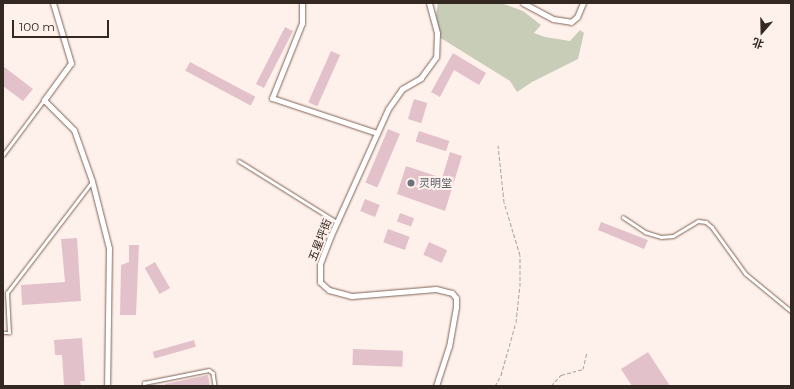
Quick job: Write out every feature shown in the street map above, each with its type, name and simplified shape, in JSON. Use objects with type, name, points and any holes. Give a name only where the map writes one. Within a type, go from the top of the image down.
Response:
[{"type":"street","points":[[53,3],[71,63],[44,100],[74,130],[92,181],[109,248],[107,386]]},
{"type":"street","points":[[302,3],[302,23],[272,98],[377,133]]},
{"type":"street","name":"五星坪街","points":[[429,3],[437,33],[436,57],[421,78],[402,89],[388,109],[337,222],[320,264],[320,282],[329,290],[352,296],[436,289],[447,290],[456,298],[449,346],[436,386]]},
{"type":"street","points":[[523,3],[553,19],[571,22],[577,17],[583,3]]},
{"type":"lane","points":[[3,155],[44,100]]},
{"type":"lane","points":[[239,161],[337,222]]},
{"type":"lane","points":[[3,333],[9,333],[7,292],[92,181]]},
{"type":"lane","points":[[623,217],[645,232],[661,237],[673,236],[698,221],[706,222],[712,227],[746,274],[791,311]]},
{"type":"lane","points":[[144,386],[144,383],[209,370],[213,373],[215,386]]},
{"type":"path","points":[[495,386],[501,375],[516,322],[520,286],[520,255],[504,202],[498,145]]},
{"type":"path","points":[[551,386],[561,376],[583,369],[587,352]]},
{"type":"green space","points":[[438,3],[501,3],[523,11],[541,25],[534,33],[545,37],[570,41],[580,30],[584,33],[578,59],[532,82],[517,92],[510,81],[439,37],[436,14]]},
{"type":"building","points":[[285,27],[293,31],[264,88],[256,84]]},
{"type":"building","points":[[331,51],[340,55],[317,106],[308,102]]},
{"type":"building","points":[[453,53],[486,73],[479,85],[454,70],[440,97],[431,92]]},
{"type":"building","points":[[190,62],[255,97],[251,106],[185,71]]},
{"type":"building","points":[[3,66],[33,89],[23,101],[3,86]]},
{"type":"building","points":[[414,99],[427,103],[421,123],[408,119]]},
{"type":"building","points":[[388,129],[400,134],[377,187],[365,182]]},
{"type":"building","points":[[419,131],[449,141],[446,151],[416,141]]},
{"type":"building","points":[[450,152],[462,156],[445,211],[397,194],[406,166],[442,178]]},
{"type":"building","points":[[365,199],[380,205],[375,217],[360,211]]},
{"type":"building","points":[[400,213],[414,218],[411,227],[397,221]]},
{"type":"building","points":[[601,222],[648,240],[644,249],[598,230]]},
{"type":"building","points":[[388,229],[410,237],[405,250],[383,242]]},
{"type":"building","points":[[77,238],[81,301],[22,305],[21,285],[65,282],[61,239]]},
{"type":"building","points":[[429,242],[447,250],[442,263],[423,255]]},
{"type":"building","points":[[129,245],[139,245],[136,315],[120,315],[121,265],[129,262]]},
{"type":"building","points":[[155,262],[170,288],[160,294],[145,268]]},
{"type":"building","points":[[82,338],[85,381],[80,381],[81,386],[64,386],[62,355],[55,355],[54,340]]},
{"type":"building","points":[[194,340],[196,347],[155,359],[153,352]]},
{"type":"building","points":[[353,349],[403,351],[402,367],[352,365]]},
{"type":"building","points":[[648,352],[670,386],[632,386],[621,369]]},
{"type":"building","points":[[208,375],[210,386],[165,386],[165,384]]},
{"type":"place","name":"灵明堂","points":[[411,183]]}]
